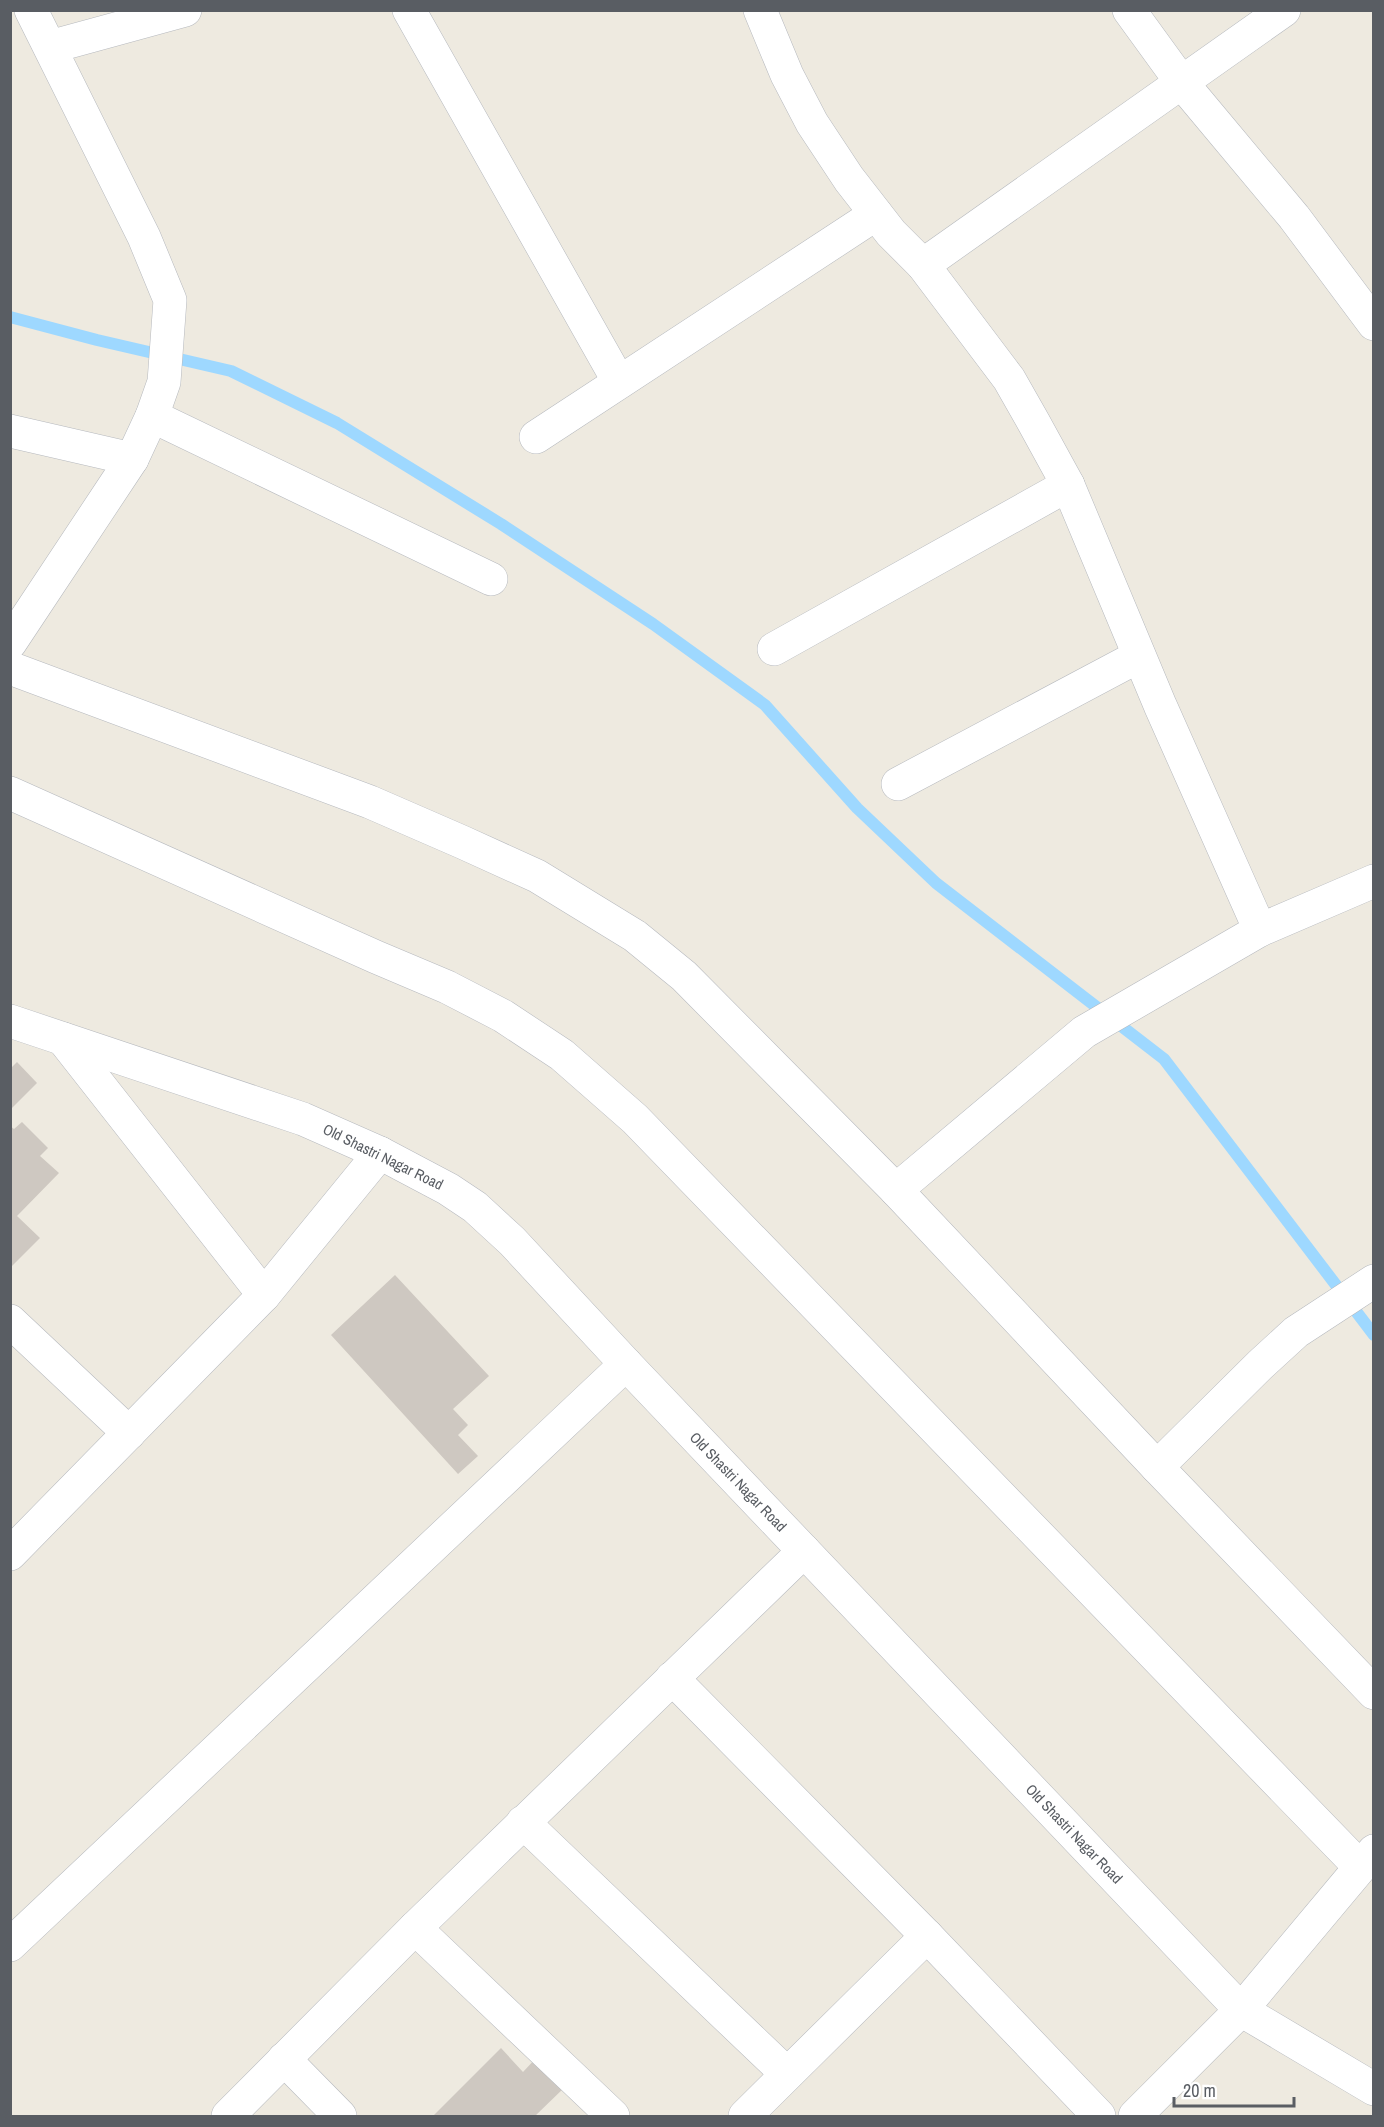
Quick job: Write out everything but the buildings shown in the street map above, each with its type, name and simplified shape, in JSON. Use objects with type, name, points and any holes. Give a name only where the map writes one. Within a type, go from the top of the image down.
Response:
[{"type":"street","points":[[10,643],[132,459],[152,416],[164,382],[170,300],[144,237],[31,10]]},
{"type":"street","points":[[50,47],[185,10]]},
{"type":"street","points":[[409,10],[620,382]]},
{"type":"street","points":[[760,10],[787,75],[812,123],[849,179],[891,233],[923,265],[1009,379],[1068,485],[1139,656],[1260,930]]},
{"type":"street","points":[[1129,10],[1182,83],[1294,217],[1372,317]]},
{"type":"street","points":[[923,265],[1284,10]]},
{"type":"street","points":[[536,437],[876,214]]},
{"type":"street","points":[[152,416],[491,579]]},
{"type":"street","points":[[10,431],[132,459]]},
{"type":"street","points":[[774,649],[1068,485]]},
{"type":"street","points":[[898,784],[1139,656]]},
{"type":"street","points":[[10,668],[370,802],[537,876],[635,936],[684,976],[896,1190],[1374,1693]]},
{"type":"street","points":[[10,793],[447,987],[503,1016],[562,1055],[642,1127],[1366,1858],[1241,2010],[1135,2116]]},
{"type":"street","points":[[896,1190],[1084,1032],[1260,930],[1374,881]]},
{"type":"street","name":"Old Shastri Nagar Road","points":[[10,1021],[303,1119],[380,1153],[448,1189],[475,1207],[512,1240],[626,1364],[1241,2010],[1374,2089]]},
{"type":"street","points":[[63,1039],[264,1295]]},
{"type":"street","points":[[12,1548],[264,1295],[380,1153]]},
{"type":"street","points":[[1157,1467],[1296,1332],[1370,1284]]},
{"type":"street","points":[[10,1321],[129,1433]]},
{"type":"street","points":[[10,1945],[626,1364]]},
{"type":"street","points":[[228,2116],[523,1822],[804,1551]]},
{"type":"street","points":[[672,1678],[927,1936],[1099,2116]]},
{"type":"street","points":[[523,1822],[787,2074]]},
{"type":"street","points":[[415,1928],[613,2116]]},
{"type":"street","points":[[745,2116],[927,1936]]},
{"type":"street","points":[[284,2059],[340,2116]]},
{"type":"waterway","points":[[10,317],[231,371],[337,423],[501,524],[653,624],[765,705],[857,808],[936,883],[1164,1059],[1374,1335]]}]
